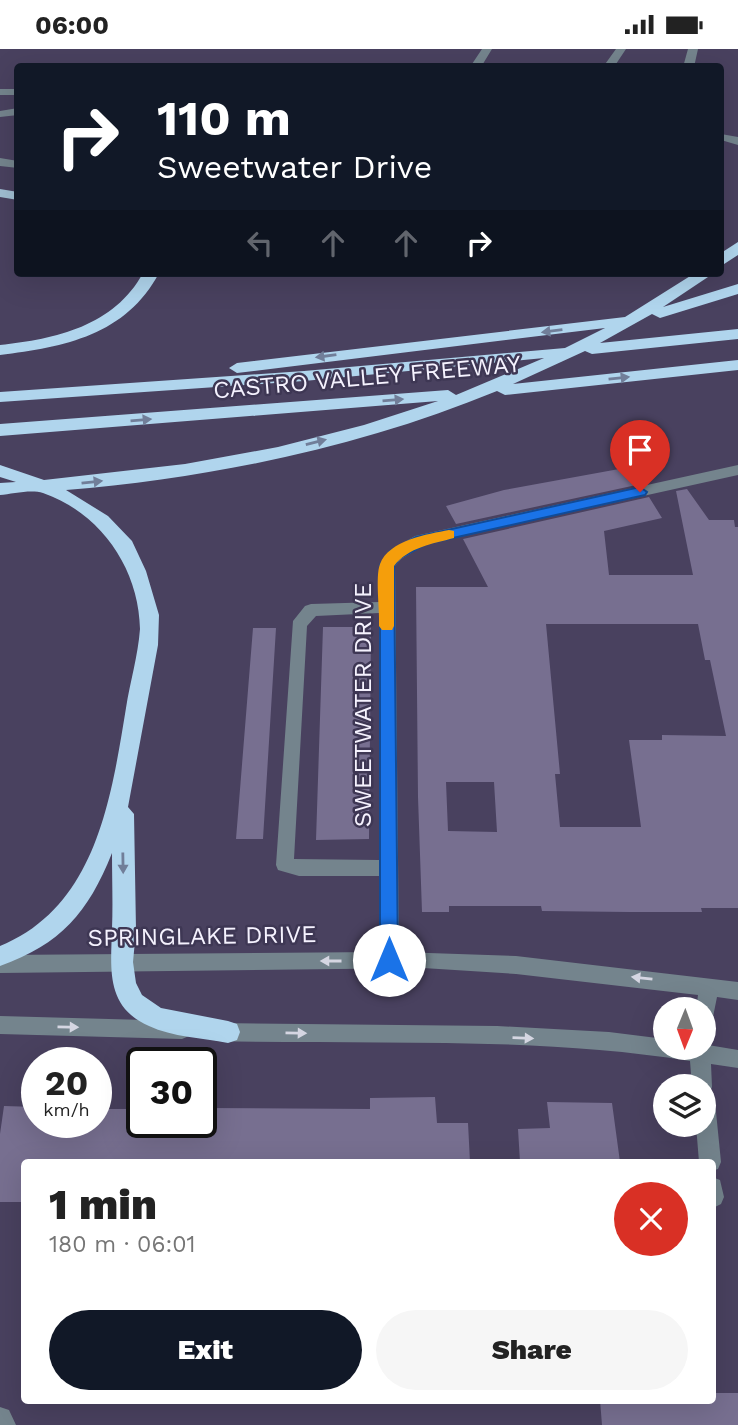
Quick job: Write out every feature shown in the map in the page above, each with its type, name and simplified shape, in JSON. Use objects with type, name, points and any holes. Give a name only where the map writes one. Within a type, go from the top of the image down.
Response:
[{"type":"highway","points":[[724,259],[738,247]]},
{"type":"highway","points":[[0,350],[30,346],[88,330],[134,300],[146,286],[149,277]]},
{"type":"highway","points":[[0,489],[103,481],[221,463],[384,424],[482,391],[570,354],[646,314],[700,277]]},
{"type":"highway","points":[[33,395],[351,353],[573,328],[661,312],[738,289]]},
{"type":"highway","name":"CASTRO VALLEY FREEWAY","points":[[0,397],[304,376],[738,334]]},
{"type":"highway","name":"CASTRO VALLEY FREEWAY","points":[[0,430],[396,400],[738,365]]},
{"type":"highway","points":[[0,471],[25,477],[74,503],[105,524],[126,547],[150,622],[122,795],[113,828],[97,864],[69,912],[54,928],[14,952],[0,956]]},
{"type":"highway","points":[[122,795],[124,930],[121,963],[124,984],[133,1002],[155,1018],[229,1032]]},
{"type":"street","name":"SWEETWATER DRIVE","points":[[389,960],[387,565],[395,555],[421,540],[738,470]]},
{"type":"street","points":[[387,607],[311,610],[299,625],[284,855],[285,866],[299,868],[388,868]]},
{"type":"street","name":"SPRINGLAKE DRIVE","points":[[0,964],[389,960],[516,965],[738,991]]},
{"type":"street","points":[[707,997],[709,986]]},
{"type":"street","points":[[0,1025],[616,1041],[653,1046]]},
{"type":"street","points":[[716,1054],[738,1059]]},
{"type":"street","points":[[708,1137],[710,1159]]},
{"type":"street","points":[[0,1419],[4,1425]]},
{"type":"building","points":[[630,467],[641,484],[456,524],[446,506],[504,490]]},
{"type":"building","points":[[687,489],[709,520],[734,520],[735,527],[738,527],[738,908],[701,908],[702,912],[629,912],[542,911],[541,906],[449,906],[449,912],[422,912],[416,587],[488,587],[463,539],[649,497],[662,518],[604,531],[609,575],[693,575],[676,491]],"holes":[[[546,624],[698,624],[705,660],[710,660],[726,736],[662,735],[662,740],[629,740],[641,827],[560,827],[555,774],[560,774]],[[446,782],[494,782],[497,832],[448,831]]]},
{"type":"building","points":[[323,627],[371,627],[369,839],[316,840]]},
{"type":"building","points":[[253,628],[276,628],[263,839],[236,839]]},
{"type":"building","points":[[435,1097],[437,1123],[468,1123],[470,1159],[21,1159],[21,1202],[0,1202],[0,1134],[4,1106],[21,1107],[21,1138],[112,1138],[112,1109],[126,1109],[126,1138],[217,1138],[217,1108],[370,1109],[370,1098]]},
{"type":"building","points":[[547,1102],[612,1103],[620,1159],[520,1159],[518,1129],[550,1128]]},
{"type":"building","points":[[716,1393],[738,1393],[738,1425],[602,1425],[600,1404],[716,1404]]},
{"type":"slow traffic","points":[[387,626],[387,565],[395,555],[421,540],[449,534]]},
{"type":"route","points":[[389,960],[387,565],[395,555],[421,540],[640,492]]}]
